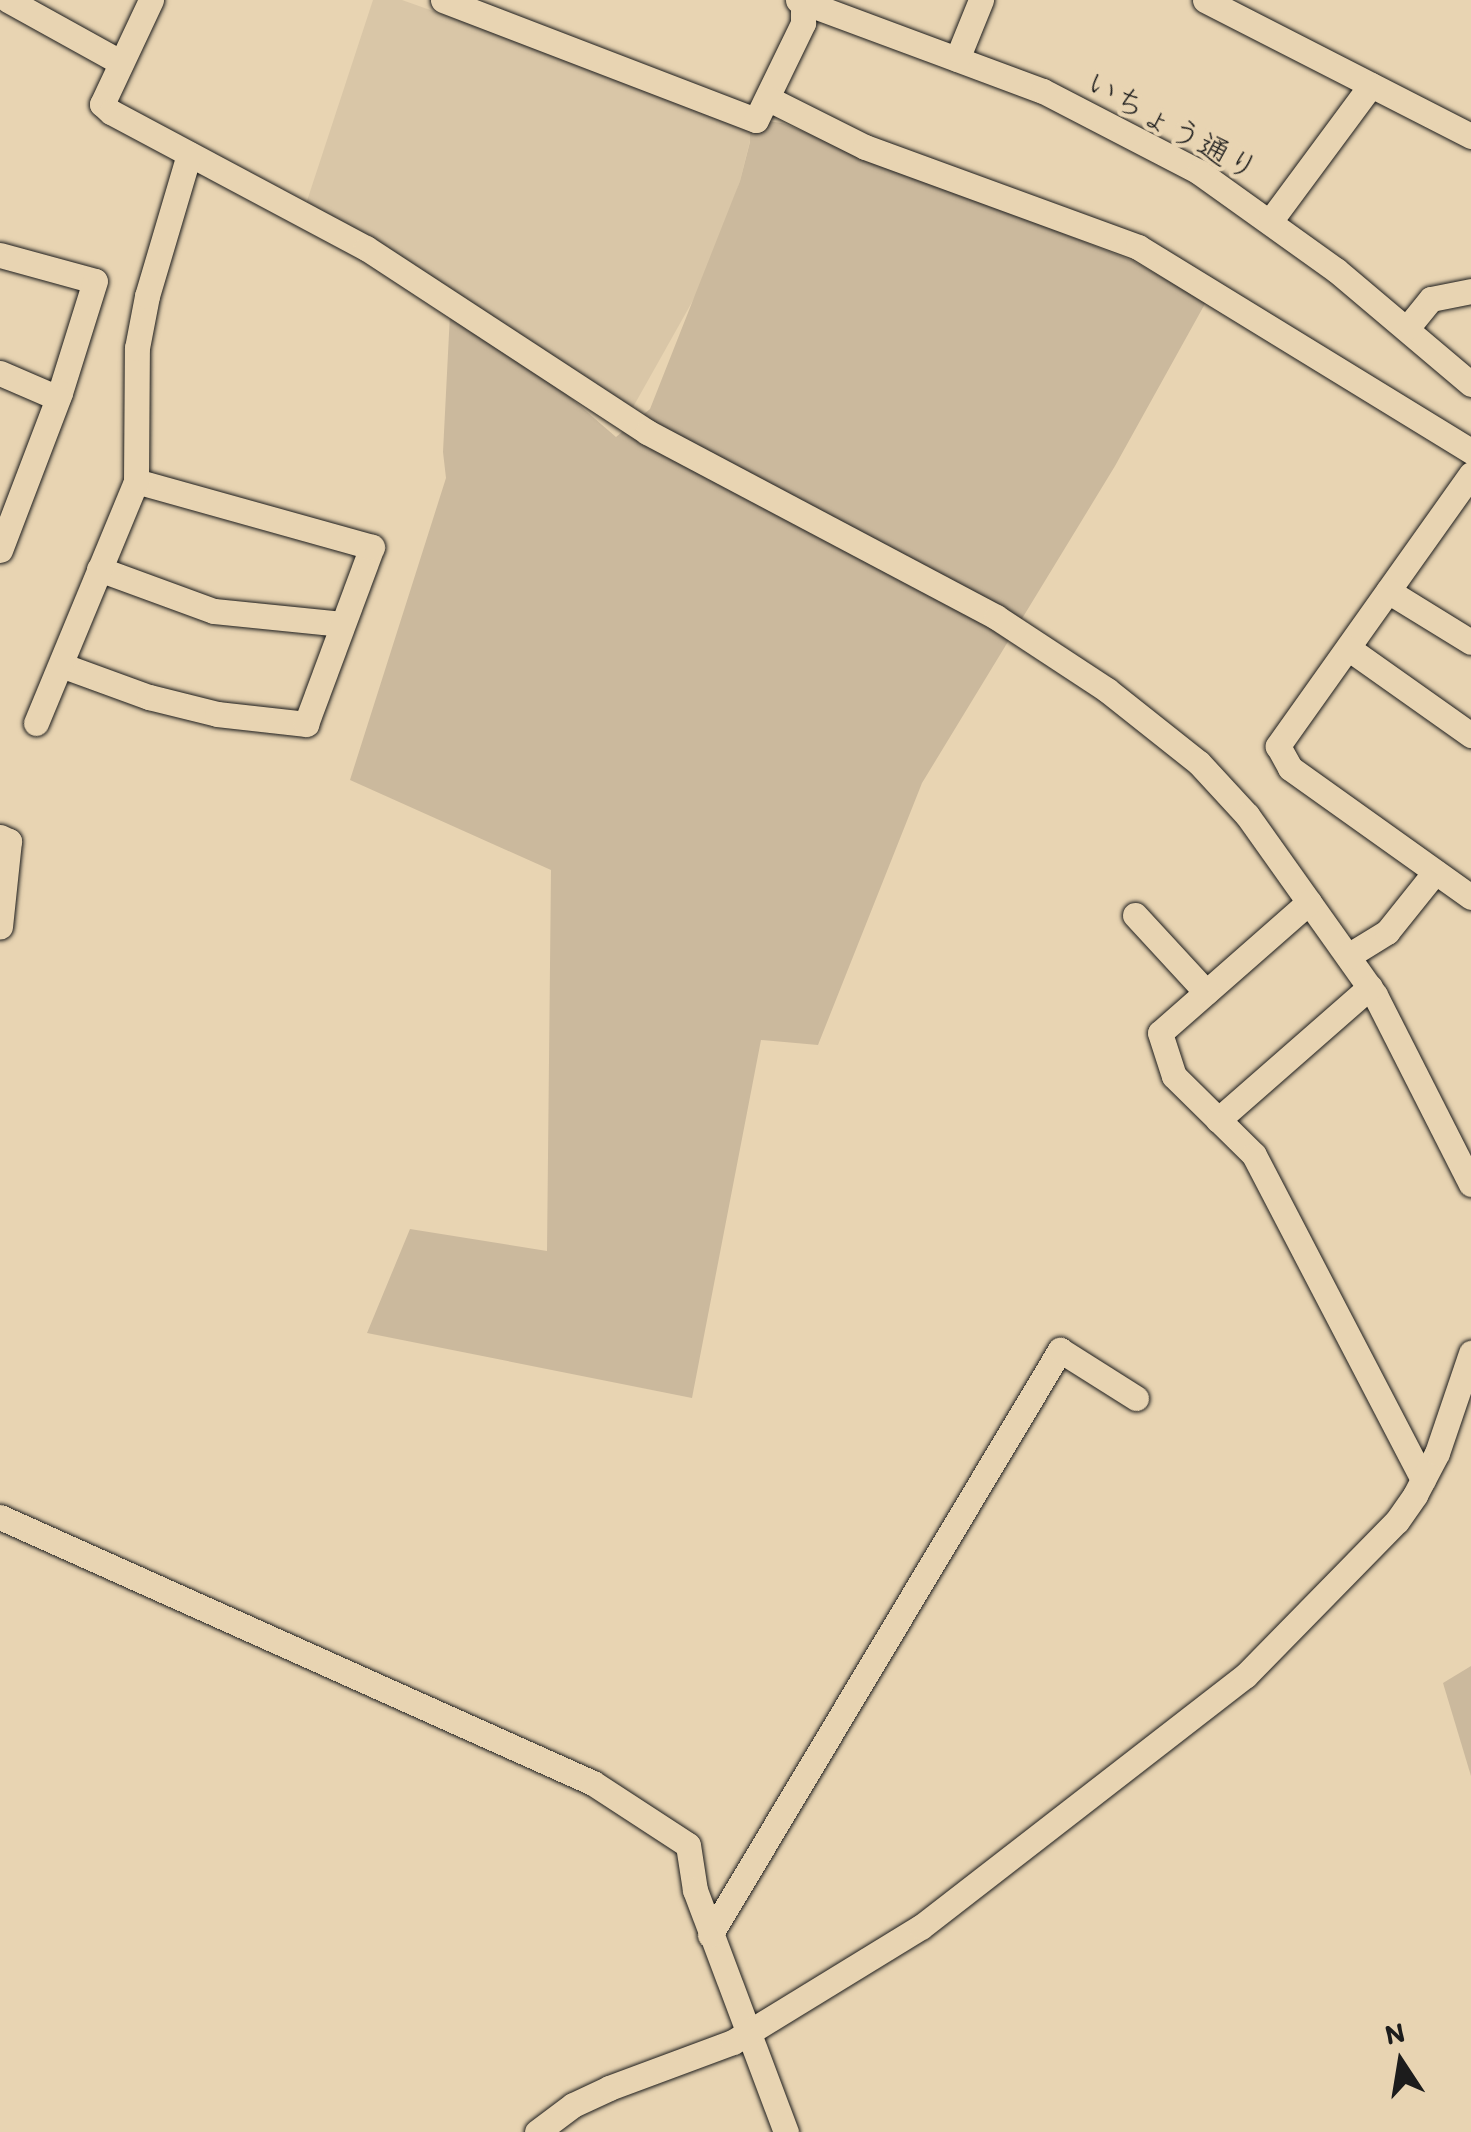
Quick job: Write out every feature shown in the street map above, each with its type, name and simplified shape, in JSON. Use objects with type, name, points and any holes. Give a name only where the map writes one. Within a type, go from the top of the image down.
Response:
[{"type":"street","points":[[8,0],[120,62]]},
{"type":"street","points":[[151,0],[102,104],[382,258],[647,432],[996,617],[1095,682],[1199,763],[1247,814],[1370,988],[1471,1184]]},
{"type":"street","points":[[444,0],[756,120],[803,22],[801,1]]},
{"type":"street","points":[[957,59],[981,0]]},
{"type":"street","points":[[1205,0],[1471,136]]},
{"type":"street","name":"いちょう通り","points":[[801,1],[1043,91],[1128,133],[1270,220],[1408,327],[1471,384]]},
{"type":"street","points":[[1270,220],[1371,84]]},
{"type":"street","points":[[768,99],[865,146],[1138,247],[1471,451]]},
{"type":"street","points":[[36,724],[136,481],[137,348],[146,296],[189,154]]},
{"type":"street","points":[[0,255],[95,282],[58,398],[7,508],[0,550]]},
{"type":"street","points":[[1408,327],[1431,298],[1471,291]]},
{"type":"street","points":[[0,373],[58,398]]},
{"type":"street","points":[[1471,474],[1278,746],[1290,768],[1471,897]]},
{"type":"street","points":[[61,666],[166,702],[217,714],[306,724],[372,548],[136,481]]},
{"type":"street","points":[[99,570],[214,610],[342,624]]},
{"type":"street","points":[[1388,591],[1471,642]]},
{"type":"street","points":[[1348,648],[1471,735]]},
{"type":"street","points":[[0,836],[8,841],[0,927]]},
{"type":"street","points":[[1348,956],[1387,932],[1436,872]]},
{"type":"street","points":[[1309,902],[1160,1033],[1174,1076],[1254,1155],[1423,1480]]},
{"type":"street","points":[[1134,915],[1206,992]]},
{"type":"street","points":[[1218,1120],[1370,988]]},
{"type":"street","points":[[710,1935],[1060,1350],[1136,1398]]},
{"type":"street","points":[[537,2132],[573,2105],[608,2088],[746,2034],[921,1927],[1244,1676],[1397,1521],[1423,1480],[1471,1353]]},
{"type":"street","points":[[0,1517],[593,1783],[688,1845],[694,1890],[786,2132]]},
{"type":"shaded area","points":[[373,0],[402,0],[750,123],[750,141],[740,181],[705,279],[628,416],[304,210]]},
{"type":"shaded area","points":[[750,123],[782,123],[1133,261],[1206,302],[1115,466],[922,783],[818,1045],[761,1040],[692,1398],[367,1333],[410,1229],[547,1251],[551,870],[350,780],[446,478],[443,452],[451,294],[616,437],[650,409],[740,181],[750,142]]},
{"type":"shaded area","points":[[1471,1666],[1471,1776],[1443,1683]]}]
